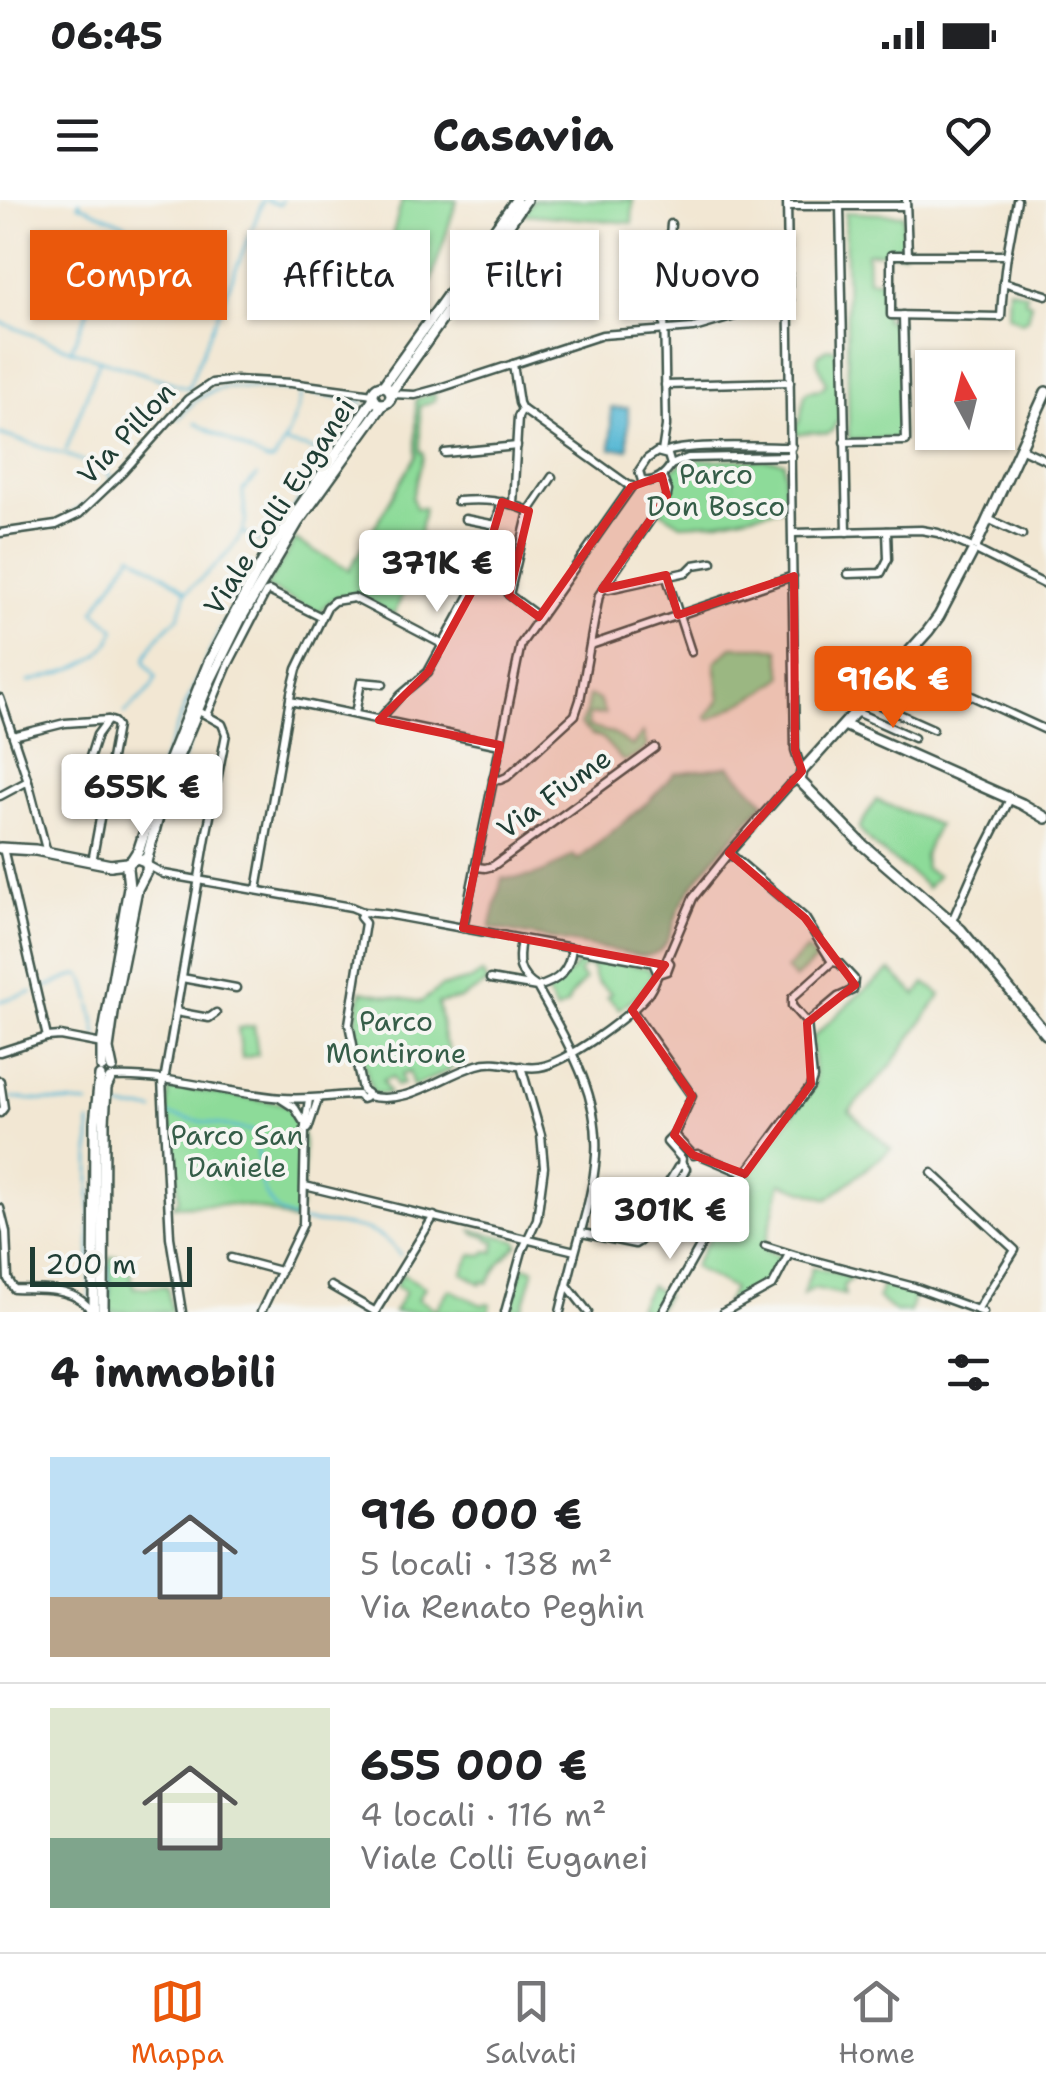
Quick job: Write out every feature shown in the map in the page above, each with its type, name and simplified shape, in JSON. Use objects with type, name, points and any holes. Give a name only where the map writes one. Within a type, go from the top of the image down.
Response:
[{"type":"main road","name":"Viale Colli Euganei","points":[[376,399],[390,400],[389,390],[516,200]]},
{"type":"main road","name":"Viale Colli Euganei","points":[[389,390],[526,200]]},
{"type":"main road","name":"Viale Colli Euganei","points":[[103,1312],[108,1049],[137,889],[146,870],[167,783],[202,713],[240,620],[270,565],[332,474],[376,399],[378,387],[389,390]]},
{"type":"main road","points":[[1046,392],[939,616],[801,774],[802,785],[976,947],[1046,1034]]},
{"type":"main road","name":"Viale Colli Euganei","points":[[94,1312],[95,1123],[110,1073],[102,1044],[130,866],[208,662],[263,561],[376,399]]},
{"type":"main road","points":[[844,725],[1046,818]]},
{"type":"main road","points":[[2,848],[110,865],[130,866],[140,858],[146,870],[134,878],[130,866]]},
{"type":"street","points":[[1008,255],[891,255],[891,315],[1001,317],[1017,200]]},
{"type":"street","points":[[789,230],[788,203],[906,203],[908,256]]},
{"type":"street","points":[[840,206],[847,532]]},
{"type":"street","points":[[671,224],[664,330],[664,452],[671,466]]},
{"type":"street","points":[[1003,282],[1046,295]]},
{"type":"street","points":[[844,442],[906,440],[902,315]]},
{"type":"street","points":[[389,390],[404,396],[424,393],[602,335],[694,328],[727,320]]},
{"type":"street","points":[[146,870],[463,928],[667,971],[668,958],[694,898],[801,774],[794,750],[790,320]]},
{"type":"street","points":[[513,364],[522,409],[632,486],[662,476],[671,466],[688,458],[792,451]]},
{"type":"street","points":[[665,385],[790,382]]},
{"type":"street","name":"Via Pillon","points":[[0,532],[56,525],[79,514],[122,473],[188,399],[212,383],[299,383],[348,390],[376,399]]},
{"type":"street","points":[[513,504],[518,418],[522,409]]},
{"type":"street","points":[[445,453],[517,446]]},
{"type":"street","points":[[463,928],[517,656],[539,616],[652,454],[695,447],[792,451]]},
{"type":"street","points":[[1020,448],[1046,460]]},
{"type":"street","points":[[639,472],[640,478],[648,482]]},
{"type":"street","points":[[493,779],[506,777],[575,715],[603,588],[666,496],[662,476]]},
{"type":"street","points":[[539,616],[509,596],[529,511],[552,477]]},
{"type":"street","points":[[458,501],[491,499],[529,511]]},
{"type":"street","points":[[379,720],[428,672],[477,584],[502,502]]},
{"type":"street","points":[[465,519],[496,525]]},
{"type":"street","points":[[988,519],[1022,535]]},
{"type":"street","points":[[848,574],[881,574],[888,560],[887,531]]},
{"type":"street","points":[[794,533],[938,533],[1046,584]]},
{"type":"street","points":[[603,588],[687,572],[694,565],[712,562]]},
{"type":"street","points":[[432,566],[477,584]]},
{"type":"street","points":[[666,575],[692,652]]},
{"type":"street","points":[[591,645],[794,576]]},
{"type":"street","points":[[182,1312],[170,1237],[163,1081],[226,734],[222,724],[202,713],[266,592],[321,617]]},
{"type":"street","points":[[257,890],[297,669],[321,617],[334,600],[354,598],[442,644]]},
{"type":"street","points":[[900,662],[1046,730]]},
{"type":"street","points":[[355,714],[361,682],[383,684]]},
{"type":"street","points":[[0,698],[47,853]]},
{"type":"street","points":[[868,700],[934,730]]},
{"type":"street","points":[[290,702],[500,745]]},
{"type":"street","points":[[856,712],[914,738]]},
{"type":"street","points":[[13,736],[65,722],[108,720],[117,726],[92,862]]},
{"type":"street","points":[[81,785],[97,735],[108,720]]},
{"type":"street","name":"Via Fiume","points":[[477,867],[493,866],[655,748]]},
{"type":"street","points":[[0,796],[28,781]]},
{"type":"street","points":[[952,922],[1010,799]]},
{"type":"street","points":[[2,848],[48,1037]]},
{"type":"street","points":[[729,853],[804,918],[832,962],[839,963],[853,976],[855,988],[807,1023]]},
{"type":"street","points":[[363,1094],[349,1024],[365,923],[372,920],[367,912]]},
{"type":"street","points":[[521,940],[518,966],[526,980],[538,987],[573,1053],[595,1128],[596,1156],[582,1233],[560,1312]]},
{"type":"street","points":[[490,979],[538,987],[550,983],[570,964],[572,950]]},
{"type":"street","points":[[110,1073],[280,1098],[363,1094],[385,1098],[411,1094],[484,1063],[503,1062],[529,1068],[573,1053],[632,1010],[650,991],[660,958],[668,958]]},
{"type":"street","points":[[663,1312],[709,1230],[812,1084],[807,1023],[792,1006],[792,998],[832,962]]},
{"type":"street","points":[[182,978],[236,988]]},
{"type":"street","points":[[632,1010],[692,1096],[667,1142],[682,1159],[683,1167],[664,1210],[666,1218]]},
{"type":"street","points":[[176,1012],[208,1018],[216,1013]]},
{"type":"street","points":[[0,1052],[60,1036],[102,1044]]},
{"type":"street","points":[[505,1312],[519,1258],[537,1219],[542,1190],[544,1155],[539,1125],[521,1066]]},
{"type":"street","points":[[0,1081],[4,1108],[0,1113]]},
{"type":"street","points":[[260,1312],[303,1219],[305,1126],[298,1112],[280,1098]]},
{"type":"street","points":[[305,1126],[314,1099]]},
{"type":"street","points":[[306,1135],[314,1099]]},
{"type":"street","points":[[674,1135],[694,1155]]},
{"type":"street","points":[[657,1226],[655,1210],[694,1155],[746,1174]]},
{"type":"street","points":[[765,1246],[914,1286],[980,1311],[1015,1250],[932,1173]]},
{"type":"street","points":[[305,1186],[575,1250]]},
{"type":"street","points":[[0,1208],[10,1286],[58,1292],[82,1301],[94,1312]]},
{"type":"street","points":[[330,1286],[376,1312],[434,1216]]},
{"type":"street","points":[[582,1233],[640,1243],[646,1233],[666,1218]]},
{"type":"street","points":[[666,1218],[709,1230]]},
{"type":"street","points":[[657,1226],[703,1240]]},
{"type":"street","points":[[724,1312],[773,1285],[789,1254]]},
{"type":"street","points":[[231,1258],[280,1272]]},
{"type":"street","points":[[566,1285],[588,1312]]},
{"type":"highlighted area","points":[[662,476],[667,496],[602,589],[666,575],[678,615],[794,576],[795,750],[802,771],[729,853],[805,918],[855,985],[807,1023],[811,1084],[745,1174],[693,1155],[674,1135],[692,1096],[632,1010],[665,965],[463,928],[500,745],[379,720],[428,672],[481,575],[502,502],[529,511],[509,595],[539,617],[631,487]]},
{"type":"green space","points":[[402,200],[457,200],[431,281],[430,230],[394,230]]},
{"type":"green space","points":[[533,200],[633,200],[632,223],[523,214]]},
{"type":"green space","points":[[845,212],[903,215],[904,253],[867,253],[868,280],[884,280],[885,320],[899,321],[901,439],[849,440]]},
{"type":"green space","points":[[1009,288],[1027,294],[1025,300],[1031,303],[1027,319],[1022,322],[1008,315]]},
{"type":"green space","points":[[830,348],[837,350],[839,358],[840,417],[827,434],[796,435],[805,394],[826,384],[817,359]]},
{"type":"green space","points":[[435,393],[435,400],[420,406],[423,458],[412,498],[416,508],[424,508],[416,555],[429,559],[425,571],[413,568],[394,615],[364,599],[346,595],[328,603],[319,613],[266,587],[295,540],[349,570],[416,456],[416,399]]},
{"type":"green space","name":"Parco Don Bosco","points":[[694,460],[784,462],[786,507],[715,522],[681,524],[660,511],[671,492],[667,476],[679,465]]},
{"type":"green space","points":[[732,647],[779,650],[783,677],[709,720],[706,716],[720,700],[715,662]]},
{"type":"green space","points":[[589,695],[599,700],[605,714],[589,715],[588,727],[612,733],[632,746],[643,733],[647,747],[623,761],[601,737],[580,725]]},
{"type":"green space","points":[[729,766],[765,802],[698,878],[660,951],[643,956],[490,928],[502,878],[539,874],[573,855],[578,860],[649,801],[675,773]]},
{"type":"green space","points":[[876,800],[938,825],[924,855],[925,869],[938,875],[927,888],[859,828]]},
{"type":"green space","points":[[807,949],[816,960],[795,979],[786,969]]},
{"type":"green space","points":[[585,955],[648,968],[650,980],[620,1009],[607,997],[611,993],[598,983],[592,967],[585,965],[579,972],[585,980],[567,1005],[556,1011],[546,990],[570,973]]},
{"type":"green space","points":[[890,970],[916,995],[925,983],[941,995],[890,1067],[849,1111],[891,1149],[828,1199],[781,1183],[764,1250],[781,1257],[776,1268],[759,1287],[725,1304],[733,1289],[693,1267],[735,1197],[813,1087],[812,1038]]},
{"type":"green space","name":"Parco Montirone","points":[[482,973],[488,983],[460,999],[438,1003],[444,1039],[456,1066],[413,1087],[409,1072],[401,1075],[403,1084],[396,1086],[393,1077],[383,1080],[389,1094],[373,1093],[356,1038],[361,991],[421,1002],[441,987],[471,980]]},
{"type":"green space","points":[[254,1026],[258,1055],[242,1058],[238,1028]]},
{"type":"green space","name":"Parco San Daniele","points":[[175,1087],[280,1103],[291,1110],[298,1120],[304,1149],[296,1222],[249,1207],[173,1206],[179,1199],[174,1134],[167,1108],[169,1091]]},
{"type":"green space","points":[[472,1230],[516,1240],[518,1244],[488,1283],[481,1284],[462,1273],[472,1254],[494,1252],[496,1241]]},
{"type":"green space","points":[[127,1256],[134,1288],[167,1286],[172,1312],[110,1312],[110,1257]]},
{"type":"green space","points":[[523,1266],[534,1269],[522,1310],[511,1312]]},
{"type":"green space","points":[[812,1267],[853,1277],[843,1286],[845,1295],[814,1288],[803,1295]]},
{"type":"green space","points":[[402,1274],[425,1287],[418,1299],[436,1309],[449,1289],[482,1305],[491,1304],[489,1312],[394,1312],[405,1292],[395,1286]]},
{"type":"green space","points":[[882,1284],[915,1293],[910,1312],[895,1312],[878,1298]]},
{"type":"green space","points":[[650,1286],[666,1295],[656,1312],[638,1307]]},
{"type":"water","points":[[611,408],[628,408],[628,449],[611,449]]},
{"type":"waterway","points":[[71,349],[127,225],[78,204],[80,200]]},
{"type":"waterway","points":[[0,322],[188,388],[263,200]]},
{"type":"waterway","points":[[266,200],[280,205],[282,200]]},
{"type":"waterway","points":[[66,450],[100,359]]},
{"type":"waterway","points":[[178,419],[201,397],[231,387],[301,391],[362,401],[364,405]]},
{"type":"waterway","points":[[195,423],[273,461],[291,428],[301,391]]},
{"type":"waterway","points":[[0,434],[87,463],[111,476],[110,481]]},
{"type":"waterway","points":[[284,443],[327,456]]},
{"type":"waterway","points":[[266,549],[331,453]]},
{"type":"waterway","points":[[187,591],[236,542],[245,523],[243,490],[257,476]]},
{"type":"waterway","points":[[72,514],[86,503]]},
{"type":"waterway","points":[[243,533],[267,545]]},
{"type":"waterway","points":[[28,682],[80,666],[101,652],[115,629],[94,611],[132,554],[186,592],[179,616],[146,656],[145,662],[156,677],[151,688],[125,713]]},
{"type":"waterway","points":[[140,828],[185,707],[251,573]]},
{"type":"waterway","points":[[203,710],[245,620]]},
{"type":"waterway","points":[[172,786],[199,717]]},
{"type":"waterway","points":[[39,990],[81,975],[91,1001]]},
{"type":"waterway","points":[[0,1001],[32,992]]},
{"type":"waterway","points":[[91,1005],[97,1035]]},
{"type":"waterway","points":[[112,1086],[117,1107],[154,1111]]},
{"type":"waterway","points":[[12,1098],[88,1104]]},
{"type":"waterway","points":[[168,1115],[253,1131],[263,1187],[273,1206],[299,1220],[370,1231],[400,1255]]},
{"type":"waterway","points":[[90,1122],[90,1305]]},
{"type":"waterway","points":[[108,1264],[108,1312]]}]
